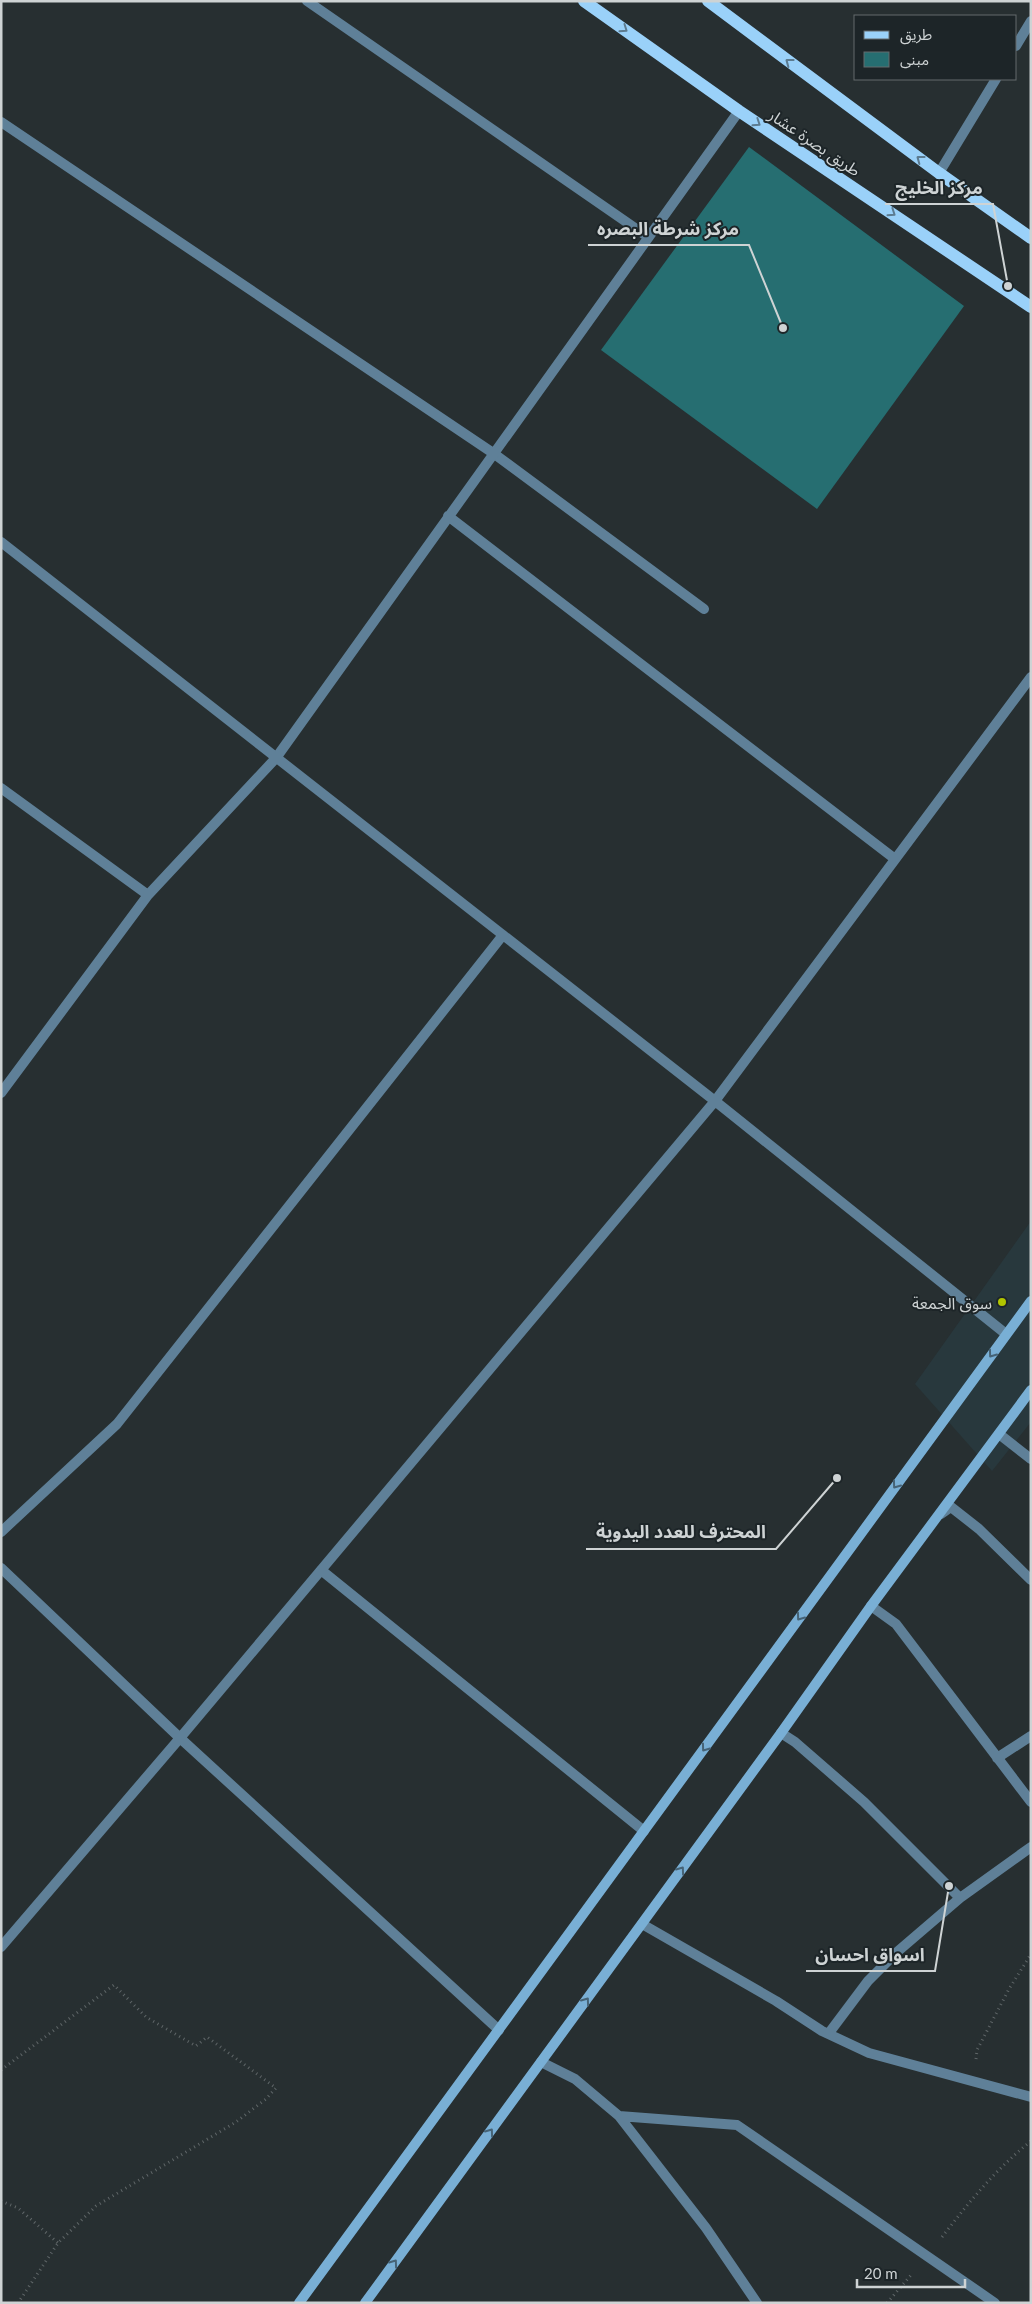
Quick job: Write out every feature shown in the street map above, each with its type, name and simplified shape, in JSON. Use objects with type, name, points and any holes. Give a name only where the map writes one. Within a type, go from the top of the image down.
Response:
[{"type":"main road","name":"طريق بصرة عشار","points":[[584,1],[739,111],[1031,307]]},
{"type":"main road","points":[[708,1],[938,174],[1031,238]]},
{"type":"street","points":[[307,1],[648,237]]},
{"type":"street","points":[[1017,44],[1031,21]]},
{"type":"street","points":[[938,174],[995,80]]},
{"type":"street","points":[[1,1093],[148,895],[276,758],[739,111]]},
{"type":"street","points":[[1,122],[493,453],[704,609]]},
{"type":"street","points":[[448,516],[895,859]]},
{"type":"street","points":[[1,542],[715,1101],[1006,1334]]},
{"type":"street","points":[[1,1947],[180,1738],[715,1101],[1031,677]]},
{"type":"street","points":[[1,788],[148,895]]},
{"type":"street","points":[[1,1532],[118,1424],[503,935]]},
{"type":"street","points":[[299,2303],[1031,1301]]},
{"type":"street","points":[[365,2303],[781,1733],[871,1606],[1031,1390]]},
{"type":"street","points":[[999,1434],[1031,1459]]},
{"type":"street","points":[[941,1514],[951,1507],[979,1529],[1031,1580]]},
{"type":"street","points":[[1,1568],[180,1738],[499,2030]]},
{"type":"street","points":[[321,1570],[644,1831]]},
{"type":"street","points":[[871,1606],[896,1624],[1031,1802]]},
{"type":"street","points":[[781,1733],[795,1742],[864,1802],[960,1898]]},
{"type":"street","points":[[997,1758],[1031,1736]]},
{"type":"street","points":[[829,2034],[868,1981],[897,1952],[960,1898],[1031,1847]]},
{"type":"street","points":[[642,1924],[829,2034],[869,2053],[1031,2097]]},
{"type":"street","points":[[541,2062],[575,2079],[619,2116],[706,2228],[757,2303]]},
{"type":"street","points":[[619,2116],[737,2125],[995,2303]]},
{"type":"path","points":[[971,2082],[977,2050],[1009,1989],[1031,1954]]},
{"type":"path","points":[[1,2070],[114,1985],[146,2017],[196,2046],[207,2037],[276,2088],[266,2099],[236,2122],[96,2206],[58,2243],[18,2303]]},
{"type":"path","points":[[887,2303],[927,2256],[970,2200],[1006,2161],[1031,2141]]},
{"type":"path","points":[[1,2200],[18,2208],[58,2243]]},
{"type":"shaded area","name":"سوق الجمعة","points":[[1031,1221],[1031,1422],[992,1471],[915,1384]]},
{"type":"building","points":[[749,147],[964,306],[817,509],[601,350]]},
{"type":"place","name":"مركز الخليج","points":[[1008,286]]},
{"type":"place","name":"مركز شرطة البصره","points":[[783,328]]},
{"type":"place","name":"سوق الجمعة","points":[[1002,1302]]},
{"type":"place","name":"المحترف للعدد اليدوية","points":[[837,1478]]},
{"type":"place","name":"اسواق احسان","points":[[949,1886]]}]
